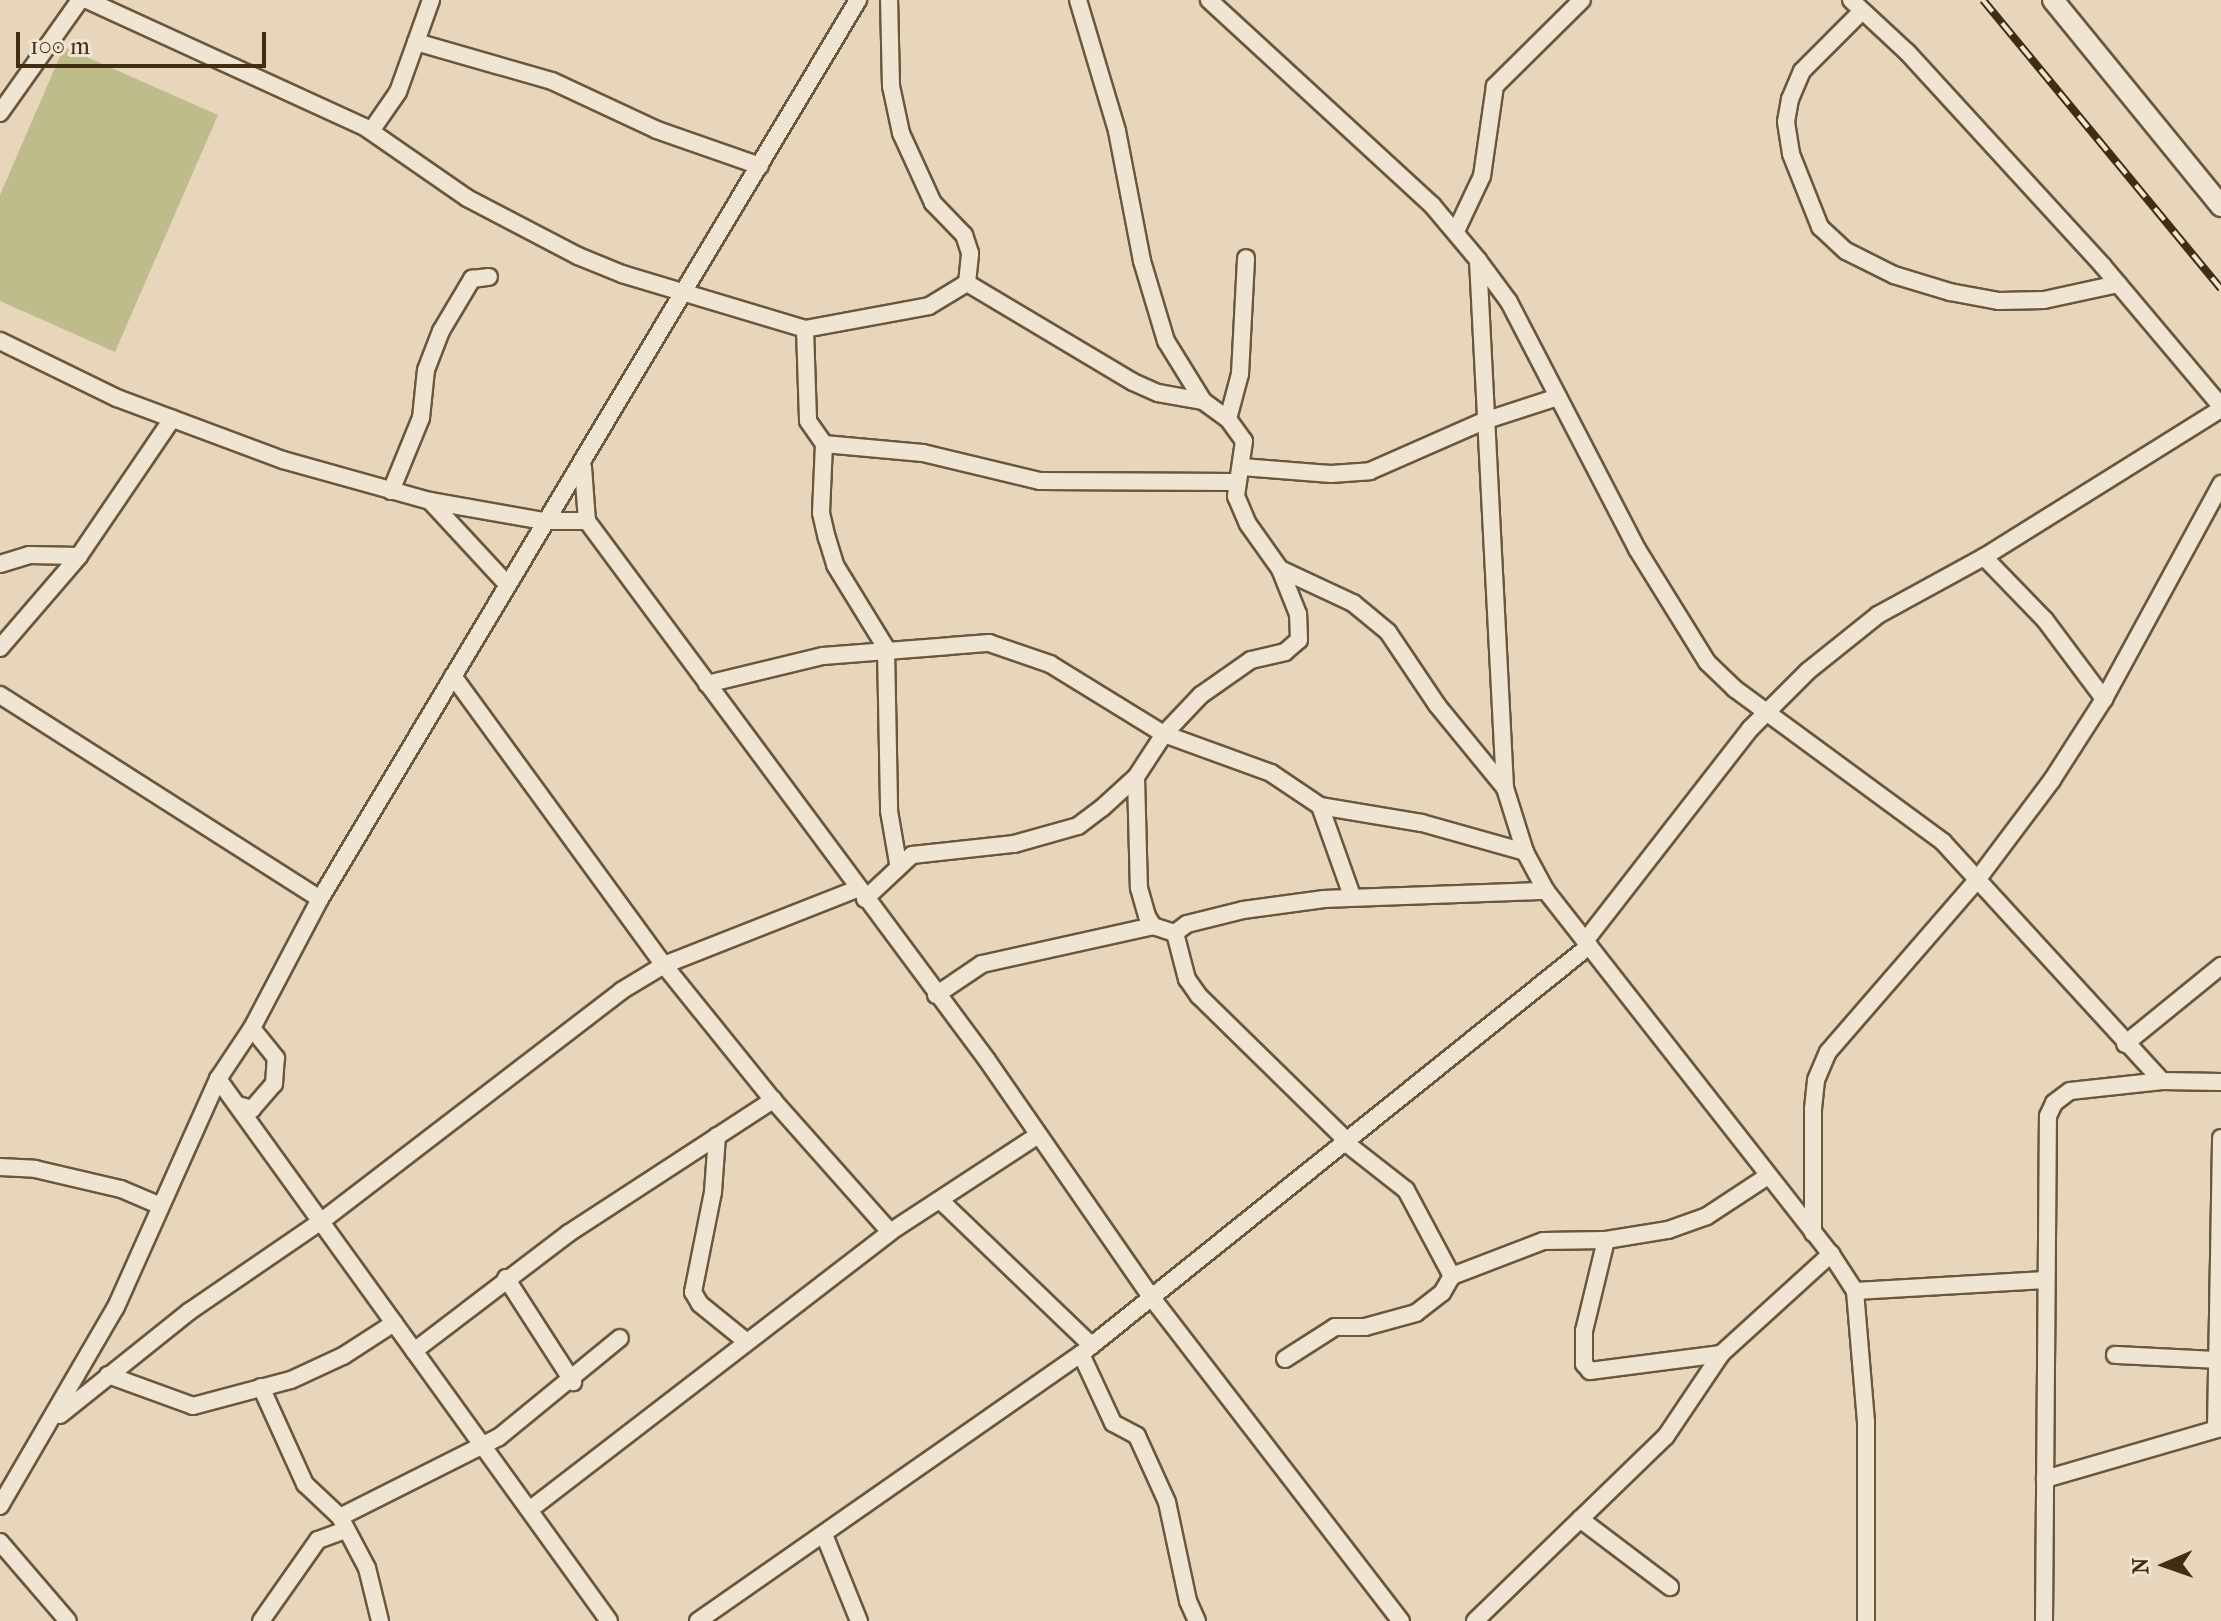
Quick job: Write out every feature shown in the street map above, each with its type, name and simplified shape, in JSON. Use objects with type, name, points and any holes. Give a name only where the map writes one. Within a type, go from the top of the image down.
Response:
[{"type":"street","points":[[0,113],[80,0]]},
{"type":"street","points":[[87,0],[371,131],[467,198],[578,256],[684,291],[805,329],[929,306],[967,283]]},
{"type":"street","points":[[371,131],[398,92],[431,0]]},
{"type":"street","points":[[0,1506],[116,1307],[218,1079],[252,1028],[320,899],[506,583],[544,521],[583,467],[858,0]]},
{"type":"street","points":[[889,0],[891,86],[901,133],[933,203],[964,235],[970,253],[967,283]]},
{"type":"street","points":[[50,1424],[108,1375],[323,1220],[621,991],[664,965],[861,894],[898,863],[933,851],[1014,844],[1078,826],[1136,777],[1164,734],[1222,677],[1251,660],[1285,652],[1299,640],[1298,614],[1280,569],[1244,517],[1239,474],[1244,441],[1228,419],[1203,401],[1166,341],[1154,305],[1117,131],[1078,0]]},
{"type":"street","points":[[1209,0],[1456,231],[1478,260],[1509,302],[1637,549],[1707,662],[1767,712],[1911,815],[1977,880],[2162,1081]]},
{"type":"street","points":[[1456,231],[1482,176],[1495,86],[1582,0]]},
{"type":"street","points":[[2053,0],[2221,206]]},
{"type":"street","points":[[698,1621],[825,1537],[1086,1350],[1347,1142],[1587,944],[1690,801],[1767,712],[1878,615],[1984,557],[2221,408],[2118,284],[1908,53],[1857,6],[1802,71],[1790,99],[1786,122],[1791,154],[1820,227],[1846,251],[1894,275],[1962,294],[1999,301],[2044,300],[2118,284]]},
{"type":"street","points":[[416,42],[552,81],[657,130],[760,166]]},
{"type":"street","points":[[1228,419],[1240,374],[1246,258]]},
{"type":"street","points":[[1478,260],[1505,788],[1525,852],[1546,891],[1831,1254],[1855,1291],[1866,1422],[1866,1621]]},
{"type":"street","points":[[391,491],[421,418],[426,370],[441,331],[472,279],[489,277]]},
{"type":"street","points":[[967,283],[1133,382],[1158,393],[1203,401]]},
{"type":"street","points":[[805,329],[808,421],[824,444],[821,513],[835,565],[886,648],[889,811],[898,863]]},
{"type":"street","points":[[0,341],[172,419],[391,491],[544,521],[587,521]]},
{"type":"street","points":[[824,444],[923,453],[1040,481],[1331,474],[1370,471],[1484,421],[1558,397]]},
{"type":"street","points":[[0,648],[79,556],[172,419]]},
{"type":"street","points":[[583,467],[587,521],[1038,1135],[1152,1298],[1401,1621]]},
{"type":"street","points":[[1813,1233],[1813,1109],[1816,1080],[1828,1052],[1977,880],[2104,699],[2221,484]]},
{"type":"street","points":[[430,501],[506,583]]},
{"type":"street","points":[[0,564],[29,555],[79,556]]},
{"type":"street","points":[[1984,557],[2045,620],[2104,699]]},
{"type":"street","points":[[1280,569],[1353,603],[1388,632],[1437,705],[1505,788]]},
{"type":"street","points":[[707,684],[776,665],[886,648],[960,642],[1021,651],[1164,734],[1271,773],[1320,806],[1436,826],[1525,852]]},
{"type":"street","points":[[453,676],[664,965],[773,1100],[890,1232]]},
{"type":"street","points":[[0,695],[320,899]]},
{"type":"street","points":[[1136,777],[1139,888],[1153,926]]},
{"type":"street","points":[[1320,806],[1352,896]]},
{"type":"street","points":[[1175,933],[1187,924],[1243,910],[1352,896],[1428,898],[1546,891]]},
{"type":"street","points":[[936,995],[982,964],[1153,926],[1175,933]]},
{"type":"street","points":[[1175,933],[1187,979],[1199,996],[1347,1142],[1406,1190],[1452,1276]]},
{"type":"street","points":[[2125,1044],[2221,966]]},
{"type":"street","points":[[238,1105],[252,1109],[274,1084],[276,1058],[252,1028]]},
{"type":"street","points":[[218,1079],[323,1220],[478,1447],[532,1508],[609,1621]]},
{"type":"street","points":[[2044,1621],[2047,1132],[2054,1103],[2070,1091],[2162,1081],[2221,1082]]},
{"type":"street","points":[[414,1351],[506,1278],[773,1100]]},
{"type":"street","points":[[532,1508],[890,1232],[1038,1135]]},
{"type":"street","points":[[717,1136],[713,1192],[693,1292],[700,1304],[747,1342]]},
{"type":"street","points":[[2045,1479],[2218,1428],[2221,1138]]},
{"type":"street","points":[[0,1167],[35,1169],[121,1189],[161,1206]]},
{"type":"street","points":[[1285,1359],[1335,1327],[1365,1327],[1427,1308],[1452,1276],[1543,1241],[1606,1240],[1668,1230],[1707,1216],[1768,1176]]},
{"type":"street","points":[[941,1201],[1086,1350],[1113,1423],[1137,1436],[1167,1502],[1191,1619]]},
{"type":"street","points":[[1606,1240],[1584,1331],[1584,1364],[1590,1371],[1721,1354]]},
{"type":"street","points":[[1475,1621],[1666,1436],[1721,1354],[1831,1254]]},
{"type":"street","points":[[506,1278],[573,1382]]},
{"type":"street","points":[[1855,1291],[2046,1280]]},
{"type":"street","points":[[108,1375],[193,1406],[291,1380],[343,1356],[394,1323]]},
{"type":"street","points":[[261,1621],[318,1540],[478,1447],[573,1382],[620,1338]]},
{"type":"street","points":[[2115,1355],[2217,1360]]},
{"type":"street","points":[[261,1387],[305,1484],[342,1524],[367,1568],[380,1621]]},
{"type":"street","points":[[1580,1519],[1670,1587]]},
{"type":"street","points":[[825,1537],[859,1621]]},
{"type":"street","points":[[0,1542],[68,1621]]},
{"type":"shaded area","points":[[64,47],[218,115],[115,352],[0,301],[0,195]]},
{"type":"railway","points":[[1983,0],[2221,289]]}]
